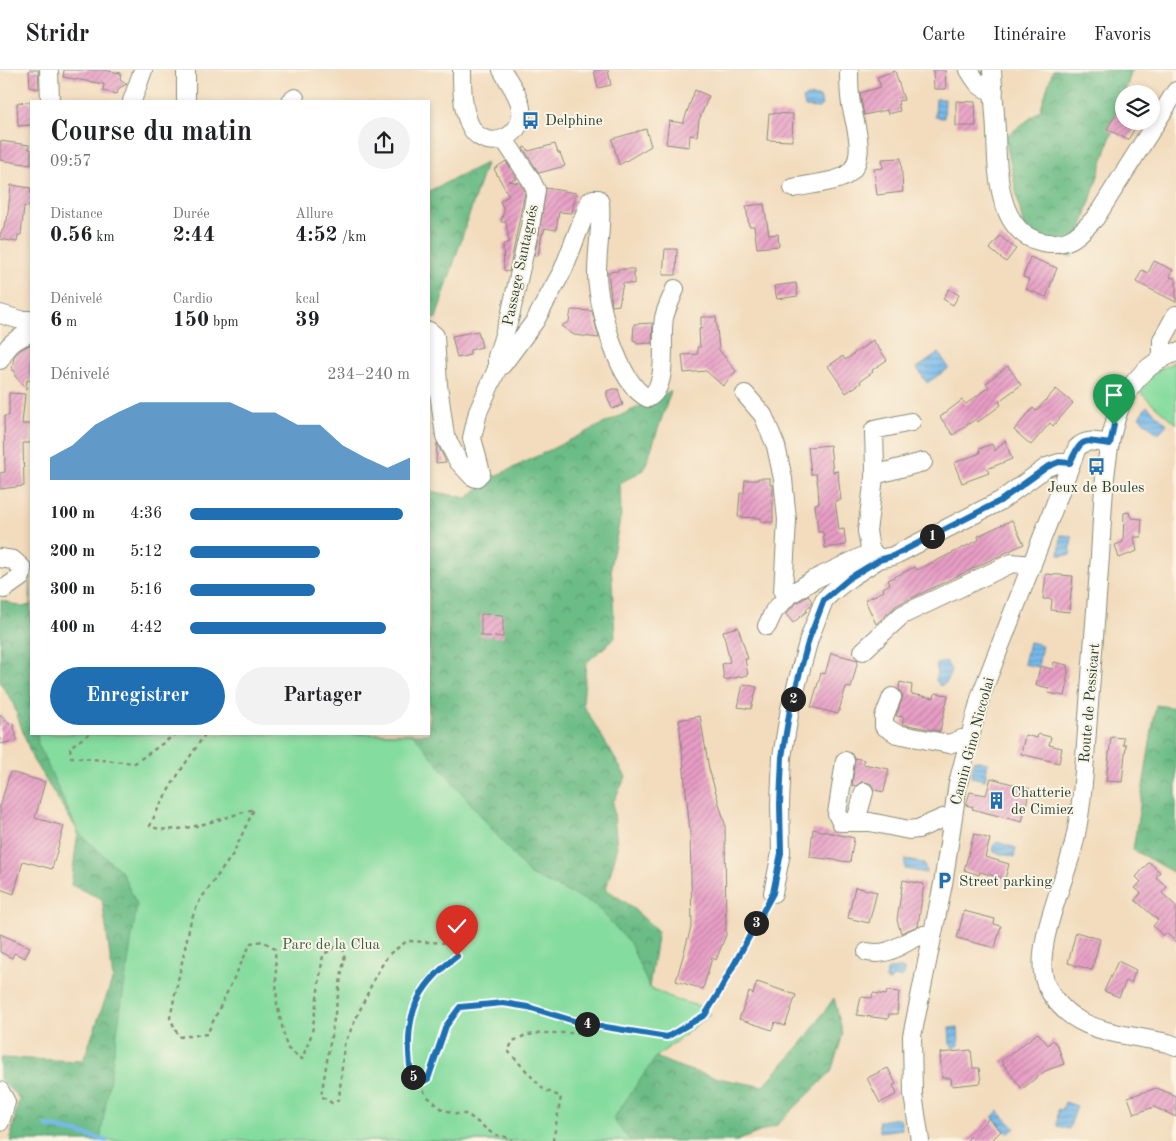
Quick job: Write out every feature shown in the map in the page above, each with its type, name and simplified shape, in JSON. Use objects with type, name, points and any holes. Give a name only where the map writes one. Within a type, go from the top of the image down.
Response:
[{"type":"street","points":[[49,70],[50,100]]},
{"type":"street","points":[[132,100],[143,70]]},
{"type":"street","points":[[186,70],[186,100]]},
{"type":"street","points":[[462,70],[462,93],[469,124],[475,133],[483,138],[494,141],[504,139],[512,134],[518,126],[521,107],[502,70]]},
{"type":"street","points":[[793,188],[845,177],[854,168],[858,159],[858,143],[849,89],[848,70]]},
{"type":"street","points":[[969,70],[978,84],[985,90],[994,91]]},
{"type":"street","points":[[992,70],[997,165],[1000,188],[1006,208],[1024,234],[1038,241],[1054,244],[1069,241],[1083,231],[1096,217],[1176,91]]},
{"type":"street","name":"Passage Santagnés","points":[[497,369],[497,357],[510,316],[530,227],[536,190],[504,139]]},
{"type":"street","points":[[430,332],[435,336],[438,385],[445,436],[458,461],[476,478],[481,473],[472,438],[478,412],[497,369],[504,364],[535,321],[562,270],[590,201],[593,198],[598,199],[601,211],[597,275],[604,319],[620,366],[631,384],[642,396],[648,398],[654,395],[661,377],[664,318],[675,289]]},
{"type":"street","points":[[0,314],[21,320],[30,320]]},
{"type":"street","points":[[1169,354],[1162,340],[1176,315]]},
{"type":"street","points":[[0,360],[8,346],[30,332]]},
{"type":"street","name":"Route de Pessicart","points":[[1169,354],[1146,368],[1131,385],[1121,405],[1110,444],[1082,799],[1072,851],[1046,936],[1042,953],[1042,968],[1045,982],[1052,995],[1061,1008],[1072,1017],[1086,1025],[1102,1030],[1176,1046]]},
{"type":"street","points":[[745,394],[763,415],[778,454],[787,520],[783,592],[788,596]]},
{"type":"street","points":[[876,556],[870,549],[867,531],[874,474],[874,430],[911,422]]},
{"type":"street","name":"Camin Gino Niccolai","points":[[920,1141],[913,1094],[912,1036],[943,884],[958,783],[981,695],[1076,448],[1086,441],[1110,444]]},
{"type":"street","points":[[874,474],[923,462]]},
{"type":"street","points":[[767,626],[774,611],[788,596],[813,580],[876,556],[893,556],[1000,501],[1047,467],[1059,462],[1070,463]]},
{"type":"street","points":[[773,893],[781,853],[780,804],[782,757],[790,709],[809,639],[824,600],[876,556]]},
{"type":"street","points":[[0,558],[13,560],[22,568],[21,577],[4,589],[0,588]]},
{"type":"street","points":[[863,652],[902,615],[1012,563],[1032,565]]},
{"type":"street","points":[[892,697],[884,718],[884,726],[897,734],[950,744],[970,736]]},
{"type":"street","points":[[845,761],[837,814],[841,822],[870,822],[909,830],[918,829],[943,818],[953,816]]},
{"type":"street","points":[[856,822],[864,792]]},
{"type":"street","points":[[867,952],[886,953],[923,934],[933,934]]},
{"type":"street","points":[[0,1091],[6,1102],[0,1122]]},
{"type":"path","points":[[88,735],[70,747],[71,757],[135,763],[175,735]]},
{"type":"path","points":[[204,735],[184,766],[150,826],[159,830],[189,828],[254,809],[233,854],[200,900],[191,920],[170,1018],[179,1037],[206,1034],[251,943],[263,941],[275,949],[277,1004],[288,1048],[302,1059],[312,1033],[323,955],[341,943],[345,954],[321,1096],[332,1103],[338,1099],[344,1045],[375,977],[388,955],[407,940],[448,943],[457,956],[437,972],[418,998],[408,1031],[410,1073],[429,1098],[442,1109],[457,1114],[467,1114],[493,1134],[509,1138],[512,1141]]},
{"type":"path","points":[[418,1084],[428,1079],[446,1026],[460,1007],[503,1003],[528,1007],[581,1023],[667,1037],[705,1015],[773,893]]},
{"type":"path","points":[[553,1141],[561,1097],[543,1089],[508,1051],[513,1041],[538,1033],[585,1033],[613,1028]]},
{"type":"green space","points":[[1053,70],[1132,70],[1127,85],[1115,85],[1115,123],[1072,257],[1028,249],[1005,137],[1040,111]]},
{"type":"green space","points":[[486,163],[436,318],[430,320],[430,191]]},
{"type":"green space","points":[[1176,361],[1176,424],[1138,391],[1153,373]]},
{"type":"green space","name":"Parc de la Clua","points":[[671,391],[644,470],[620,483],[621,515],[611,563],[615,638],[586,663],[583,705],[626,777],[613,802],[617,850],[606,889],[628,904],[658,931],[649,987],[676,1000],[702,1007],[711,1014],[656,1057],[708,1076],[763,1086],[802,1043],[834,998],[843,1034],[831,1072],[777,1125],[737,1141],[10,1141],[19,1098],[0,1079],[0,1058],[83,1061],[113,978],[102,899],[71,885],[78,831],[33,760],[12,701],[0,682],[1,600],[22,607],[30,605],[30,735],[430,735],[430,491],[467,498],[490,479]]},
{"type":"green space","points":[[1156,705],[1176,708],[1176,874],[1133,850]]},
{"type":"green space","name":"Parc de la Clua","points":[[37,735],[414,735],[530,875],[594,904],[630,943],[649,987],[676,1000],[702,1007],[711,1014],[656,1057],[613,1119],[630,1141],[100,1141],[137,905],[121,871],[78,832],[38,744]]},
{"type":"water","points":[[806,96],[820,97],[822,105],[819,108],[805,107],[803,99]]},
{"type":"water","points":[[936,99],[945,99],[944,118],[935,117]]},
{"type":"water","points":[[939,353],[949,368],[927,383],[917,368]]},
{"type":"water","points":[[1147,406],[1167,424],[1158,434],[1139,417]]},
{"type":"water","points":[[1061,535],[1072,536],[1070,555],[1059,555]]},
{"type":"water","points":[[1029,642],[1042,645],[1038,667],[1024,664]]},
{"type":"water","points":[[946,661],[951,670],[947,682],[940,686],[936,680],[937,664]]},
{"type":"water","points":[[974,760],[988,763],[985,780],[971,777]]},
{"type":"water","points":[[997,842],[1016,848],[1014,857],[994,852],[993,846]]},
{"type":"water","points":[[905,860],[924,863],[926,873],[905,869]]},
{"type":"water","points":[[904,969],[904,976],[899,978],[893,977],[890,981],[886,980],[887,971]]},
{"type":"water","points":[[958,1027],[959,1045],[954,1048],[950,1044],[949,1028]]},
{"type":"water","points":[[1065,1102],[1077,1106],[1069,1129],[1057,1126],[1058,1109],[1062,1110]]},
{"type":"water","points":[[998,1111],[1015,1128],[1008,1134],[992,1117]]},
{"type":"water","points":[[900,1118],[902,1129],[880,1132],[878,1121]]},
{"type":"building","points":[[29,70],[38,70],[39,89],[30,87]]},
{"type":"building","points":[[64,70],[103,70],[121,73],[120,79],[127,84],[119,88],[117,94],[103,91],[104,84],[63,77]]},
{"type":"building","points":[[594,70],[608,70],[611,85],[598,88]]},
{"type":"building","points":[[933,70],[945,70],[946,89],[934,89]]},
{"type":"building","points":[[895,71],[904,100],[898,101],[900,111],[888,114],[887,110],[864,115],[860,93],[881,87],[877,77]]},
{"type":"building","points":[[695,90],[709,96],[699,120],[697,136],[690,135],[689,147],[666,144],[669,121],[683,123]]},
{"type":"building","points":[[956,101],[975,102],[976,126],[956,126]]},
{"type":"building","points":[[30,102],[30,125],[18,126],[17,103]]},
{"type":"building","points":[[769,113],[793,114],[792,141],[767,140]]},
{"type":"building","points":[[1115,115],[1115,130],[1134,130],[1128,140],[1107,129]]},
{"type":"building","points":[[646,129],[651,146],[619,165],[612,139]]},
{"type":"building","points":[[0,141],[29,145],[30,165],[0,160]]},
{"type":"building","points":[[555,144],[565,166],[539,173],[523,148],[525,147],[529,151]]},
{"type":"building","points":[[901,158],[903,192],[877,195],[874,169],[883,168],[882,159]]},
{"type":"building","points":[[506,161],[517,179],[508,181],[520,183],[525,192],[509,272],[504,270],[503,244],[509,242],[506,222],[501,222],[504,210],[500,201],[509,196],[494,169]]},
{"type":"building","points":[[11,185],[30,188],[30,207],[24,206],[21,235],[18,235],[17,242],[0,239],[5,221],[7,221]]},
{"type":"building","points":[[546,188],[576,193],[572,213],[559,212],[556,230],[545,228],[538,256],[534,256],[540,229]]},
{"type":"building","points":[[764,204],[769,235],[778,234],[779,246],[757,248],[754,226],[749,226],[746,206]]},
{"type":"building","points":[[1000,236],[1016,249],[1006,262],[990,249]]},
{"type":"building","points":[[665,249],[677,249],[676,275],[663,275]]},
{"type":"building","points":[[1030,257],[1057,268],[1046,297],[1026,289],[1029,279],[1023,277]]},
{"type":"building","points":[[1154,261],[1173,270],[1170,277],[1176,279],[1176,302],[1136,282],[1142,270],[1148,273]]},
{"type":"building","points":[[618,269],[634,269],[634,284],[623,283],[619,305],[612,306],[608,272],[618,271]]},
{"type":"building","points":[[796,283],[798,296],[777,299],[774,286]]},
{"type":"building","points":[[949,289],[959,295],[953,305],[943,299]]},
{"type":"building","points":[[571,310],[592,311],[599,338],[574,335],[561,326],[569,322]]},
{"type":"building","points":[[701,317],[716,317],[719,350],[736,371],[723,386],[706,371],[684,373],[682,355],[698,354],[697,347],[700,347],[699,329],[701,329]]},
{"type":"building","points":[[653,323],[652,343],[637,344],[633,340],[634,324]]},
{"type":"building","points":[[478,331],[482,347],[470,350],[470,355],[457,358],[452,336]]},
{"type":"building","points":[[873,340],[887,360],[872,370],[873,372],[860,381],[861,383],[846,393],[828,366],[843,356],[845,360]]},
{"type":"building","points":[[30,345],[30,381],[27,380],[26,389],[15,376],[15,371],[12,370],[14,356]]},
{"type":"building","points":[[1008,366],[1021,385],[999,401],[1001,405],[978,422],[976,419],[953,435],[940,417],[962,400],[966,404],[989,387],[986,383]]},
{"type":"building","points":[[618,389],[623,405],[612,409],[607,391]]},
{"type":"building","points":[[1056,389],[1073,403],[1053,426],[1050,423],[1031,445],[1014,430],[1033,408],[1036,411]]},
{"type":"building","points":[[9,393],[25,394],[22,424],[30,424],[30,443],[23,443],[24,486],[0,489],[0,473],[5,472],[4,416],[9,416]]},
{"type":"building","points":[[1005,440],[1012,459],[987,469],[989,473],[962,483],[954,463],[980,453],[979,449],[992,444],[995,451]]},
{"type":"building","points":[[437,443],[446,462],[436,463]]},
{"type":"building","points":[[830,445],[833,472],[838,471],[841,500],[835,501],[839,530],[844,529],[846,545],[825,548],[823,532],[818,532],[815,504],[819,503],[818,487],[816,474],[811,474],[808,447]]},
{"type":"building","points":[[758,478],[770,478],[770,485],[773,485],[773,522],[761,522],[761,518],[738,517],[740,493],[744,493],[745,480],[758,480]]},
{"type":"building","points":[[1129,512],[1131,518],[1142,519],[1141,537],[1134,537],[1137,551],[1119,558],[1115,545],[1123,542],[1124,513]]},
{"type":"building","points":[[1012,520],[1024,544],[897,605],[876,624],[865,600],[884,591],[883,588],[890,584],[888,580],[915,567],[917,570],[979,540],[978,536]]},
{"type":"building","points":[[1046,574],[1073,576],[1069,612],[1051,610],[1052,599],[1043,599]]},
{"type":"building","points":[[808,596],[812,601],[811,605],[793,623],[786,614],[795,604]]},
{"type":"building","points":[[481,614],[503,615],[503,637],[481,636]]},
{"type":"building","points":[[738,627],[748,659],[745,659],[748,675],[724,680],[722,664],[730,662],[723,631]]},
{"type":"building","points":[[831,653],[858,660],[851,688],[846,687],[838,714],[811,707],[821,673],[825,674]]},
{"type":"building","points":[[1054,662],[1067,665],[1066,681],[1068,682],[1065,696],[1048,693],[1049,688],[1036,685],[1040,666],[1052,669]]},
{"type":"building","points":[[900,682],[912,685],[911,694],[934,698],[935,693],[948,695],[940,731],[902,724],[904,717],[896,716],[903,696],[899,689]]},
{"type":"building","points":[[743,684],[757,687],[751,709],[738,707]]},
{"type":"building","points":[[0,714],[9,724],[13,723],[17,740],[0,744]]},
{"type":"building","points":[[700,716],[709,769],[725,824],[726,935],[716,960],[712,958],[703,989],[676,981],[692,924],[690,832],[679,720]]},
{"type":"building","points":[[1038,734],[1051,737],[1049,745],[1062,748],[1059,763],[1021,754],[1025,735],[1037,738]]},
{"type":"building","points":[[1111,737],[1124,738],[1123,745],[1126,745],[1122,782],[1106,781]]},
{"type":"building","points":[[855,758],[864,760],[863,764],[889,769],[884,792],[874,790],[871,784],[866,782],[861,782],[856,786],[852,785]]},
{"type":"building","points":[[10,772],[45,782],[35,818],[64,826],[52,869],[23,861],[14,894],[0,889],[0,806]]},
{"type":"building","name":"Chatterie de Cimiez","points":[[991,778],[1030,789],[1022,822],[972,809],[973,807],[966,805],[970,792],[986,795]]},
{"type":"building","points":[[813,829],[854,838],[850,862],[810,857]]},
{"type":"building","points":[[974,834],[990,839],[985,857],[1009,864],[1005,879],[980,872],[979,875],[964,870]]},
{"type":"building","points":[[1149,862],[1160,872],[1156,877],[1167,887],[1162,893],[1176,906],[1176,942],[1166,933],[1163,936],[1153,926],[1158,920],[1135,900],[1141,893],[1135,888],[1141,882],[1136,877]]},
{"type":"building","points":[[903,880],[924,884],[918,926],[901,933],[897,920]]},
{"type":"building","points":[[855,887],[877,892],[869,923],[848,918]]},
{"type":"building","points":[[964,911],[995,919],[994,924],[1001,926],[995,948],[957,938]]},
{"type":"building","points":[[1076,932],[1100,939],[1092,970],[1068,963]]},
{"type":"building","points":[[0,934],[30,947],[25,958],[14,953],[12,958],[0,952]]},
{"type":"building","points":[[1118,961],[1136,970],[1131,983],[1126,981],[1119,997],[1104,991]]},
{"type":"building","points":[[757,982],[796,995],[785,1026],[775,1022],[772,1030],[739,1019],[749,992],[753,994]]},
{"type":"building","points":[[887,991],[899,992],[897,1014],[889,1014],[888,1019],[857,1015],[861,997],[872,998],[873,993],[886,995]]},
{"type":"building","points":[[1038,1033],[1048,1045],[1053,1040],[1058,1046],[1064,1064],[1045,1071],[1022,1089],[1001,1061]]},
{"type":"building","points":[[971,1050],[973,1068],[979,1068],[981,1083],[952,1086],[951,1078],[942,1078],[940,1053]]},
{"type":"building","points":[[888,1068],[896,1084],[893,1085],[897,1094],[880,1103],[867,1078]]},
{"type":"building","points":[[1157,1088],[1176,1096],[1176,1117],[1154,1107],[1134,1114],[1128,1097]]},
{"type":"building","points":[[989,1118],[1001,1131],[991,1141],[966,1141]]},
{"type":"waterway","points":[[47,1126],[106,1141]]},
{"type":"place","name":"Delphine","points":[[531,120]]},
{"type":"place","name":"Jeux de Boules","points":[[1096,466]]},
{"type":"place","name":"Chatterie de Cimiez","points":[[997,801]]},
{"type":"place","name":"Street parking","points":[[945,881]]},
{"type":"route","points":[[457,956],[437,972],[418,998],[408,1031],[410,1073],[418,1084],[428,1079],[446,1026],[460,1007],[503,1003],[528,1007],[581,1023],[667,1037],[705,1015],[773,893],[781,853],[780,804],[782,757],[790,709],[809,639],[824,600],[851,577],[879,560],[893,556],[1000,501],[1047,467],[1059,462],[1070,463],[1076,448],[1081,443],[1086,441],[1110,444],[1114,425]]}]
